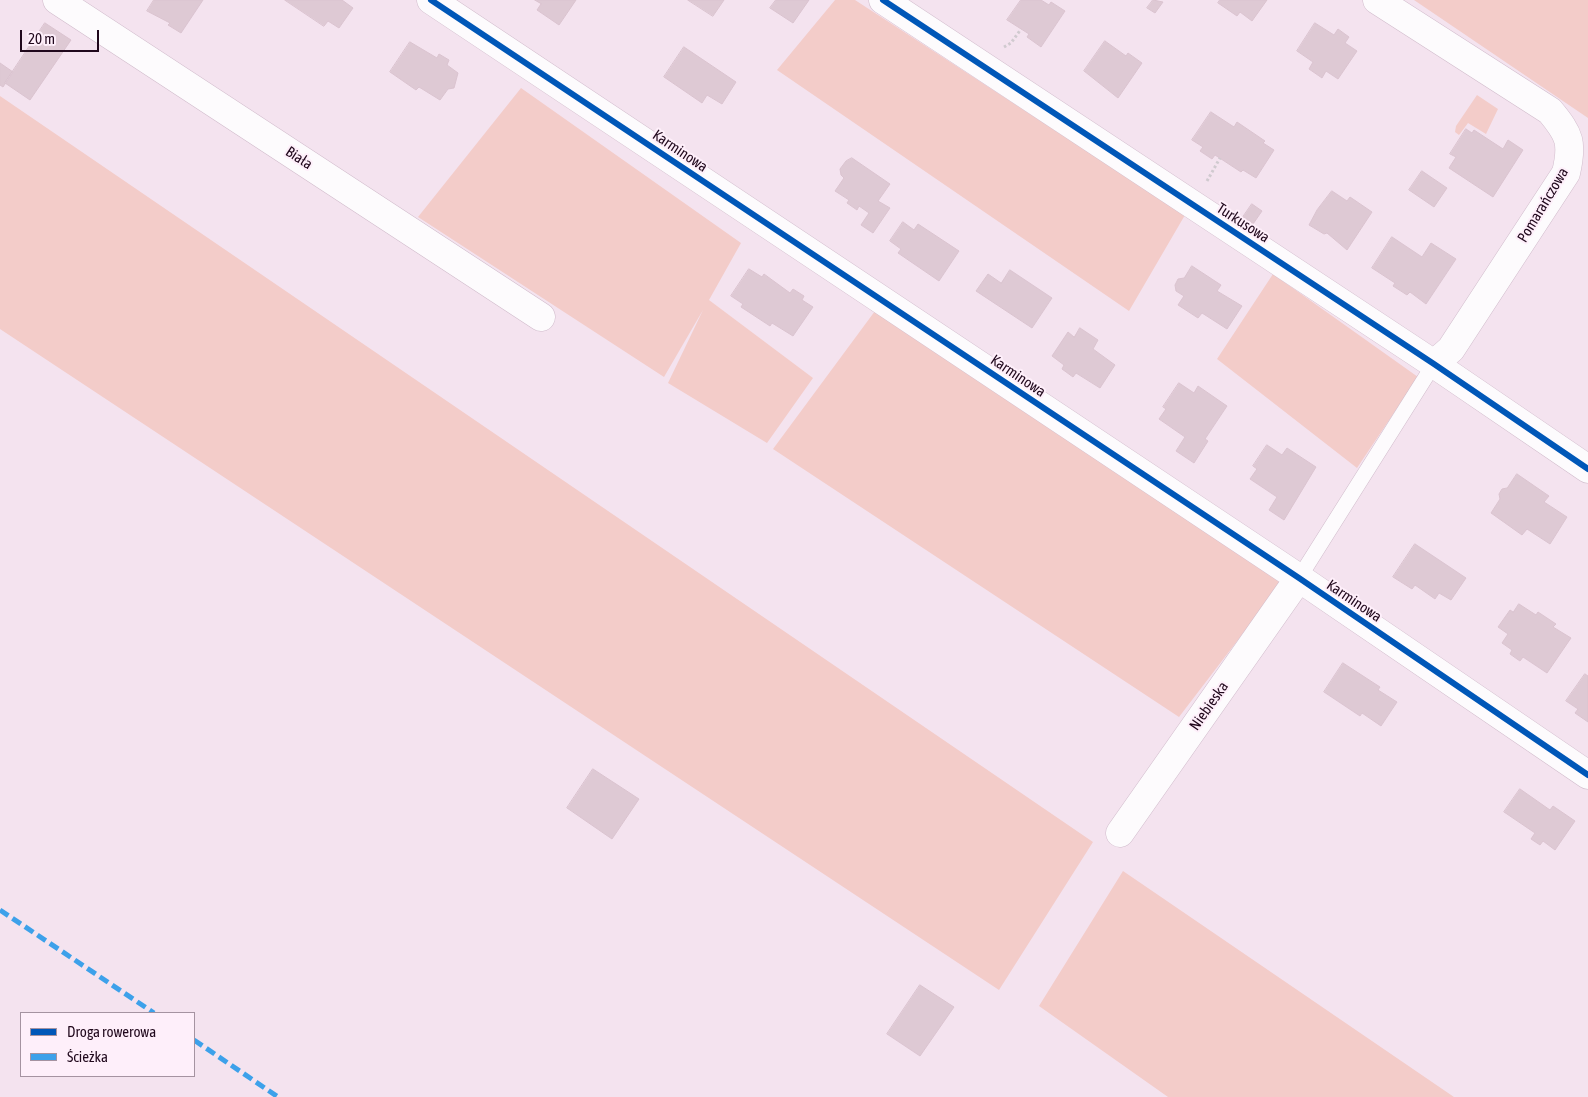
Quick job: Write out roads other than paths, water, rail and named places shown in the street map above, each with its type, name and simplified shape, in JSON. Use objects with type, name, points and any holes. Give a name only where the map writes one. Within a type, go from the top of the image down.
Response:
[{"type":"street","name":"Biała","points":[[57,0],[541,317]]},
{"type":"street","name":"Karminowa","points":[[431,0],[1299,578],[1588,775]]},
{"type":"street","name":"Turkusowa","points":[[882,0],[1434,364],[1588,469]]},
{"type":"street","name":"Pomarańczowa","points":[[1377,0],[1550,111],[1566,130],[1570,153],[1566,173],[1451,349],[1434,364]]},
{"type":"street","name":"Niebieska","points":[[1120,833],[1299,578]]},
{"type":"lane","points":[[1299,578],[1434,364]]}]
